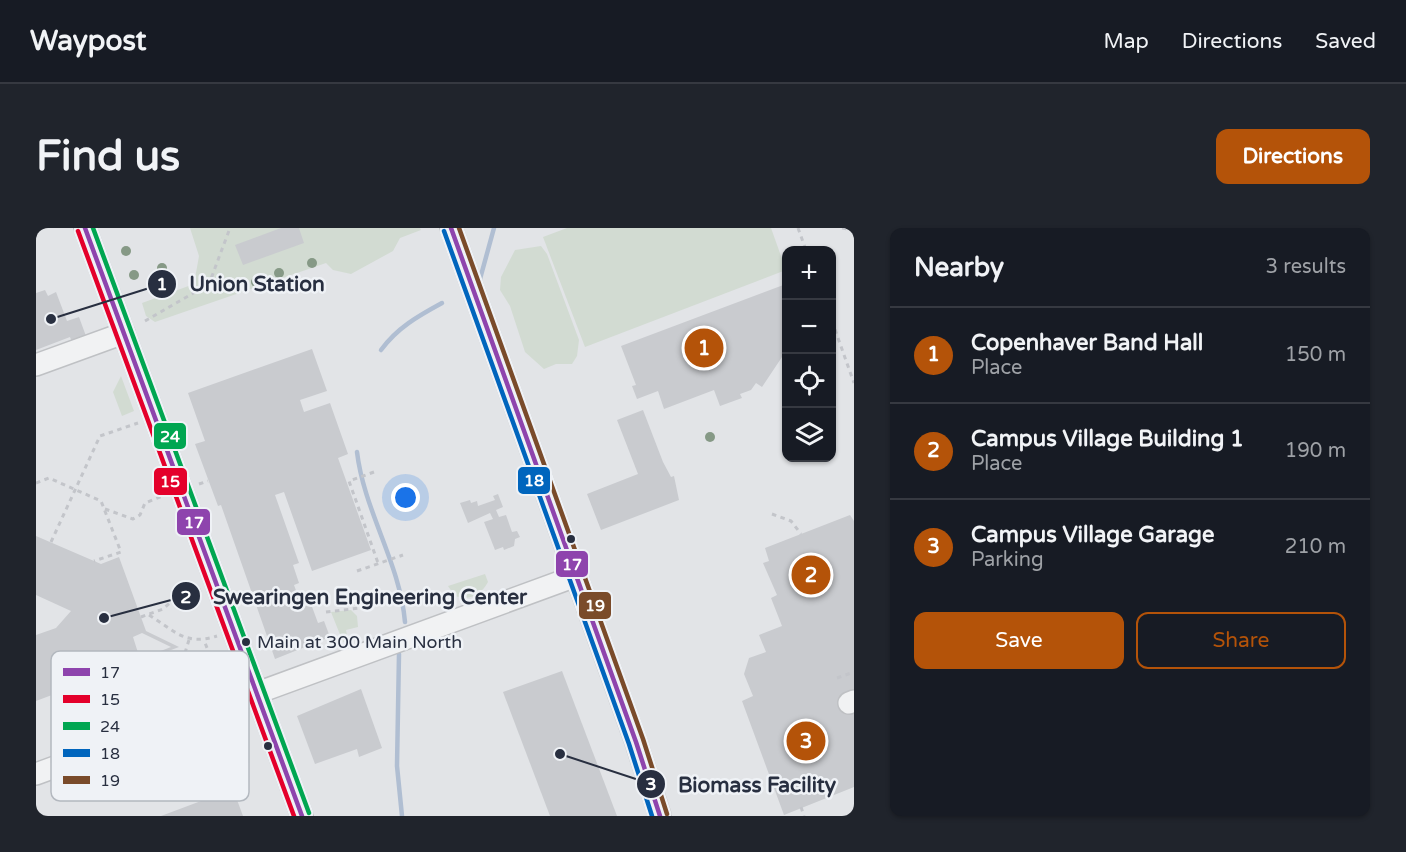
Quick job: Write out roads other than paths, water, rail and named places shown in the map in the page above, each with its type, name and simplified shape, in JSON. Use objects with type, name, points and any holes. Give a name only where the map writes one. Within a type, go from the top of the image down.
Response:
[{"type":"street","points":[[85,228],[242,651]]},
{"type":"street","points":[[451,228],[660,816]]},
{"type":"street","points":[[36,365],[124,333]]},
{"type":"street","points":[[249,697],[576,576]]},
{"type":"street","points":[[249,670],[302,816]]},
{"type":"street","points":[[36,774],[51,769]]},
{"type":"waterway","points":[[480,279],[494,228]]},
{"type":"waterway","points":[[381,350],[401,329],[442,303]]},
{"type":"waterway","points":[[357,452],[367,495],[402,600],[405,622]]},
{"type":"waterway","points":[[399,654],[397,766],[402,816]]},
{"type":"place","name":"Union Station","points":[[51,319]]},
{"type":"place","name":"Copenhaver Band Hall","points":[[704,348]]},
{"type":"place","name":"Campus Village Building 1","points":[[811,575]]},
{"type":"place","name":"Swearingen Engineering Center","points":[[104,618]]},
{"type":"place","name":"Main at 300 Main North","points":[[246,642]]},
{"type":"place","name":"Campus Village Garage","points":[[806,741]]},
{"type":"place","name":"Biomass Facility","points":[[560,754]]}]
